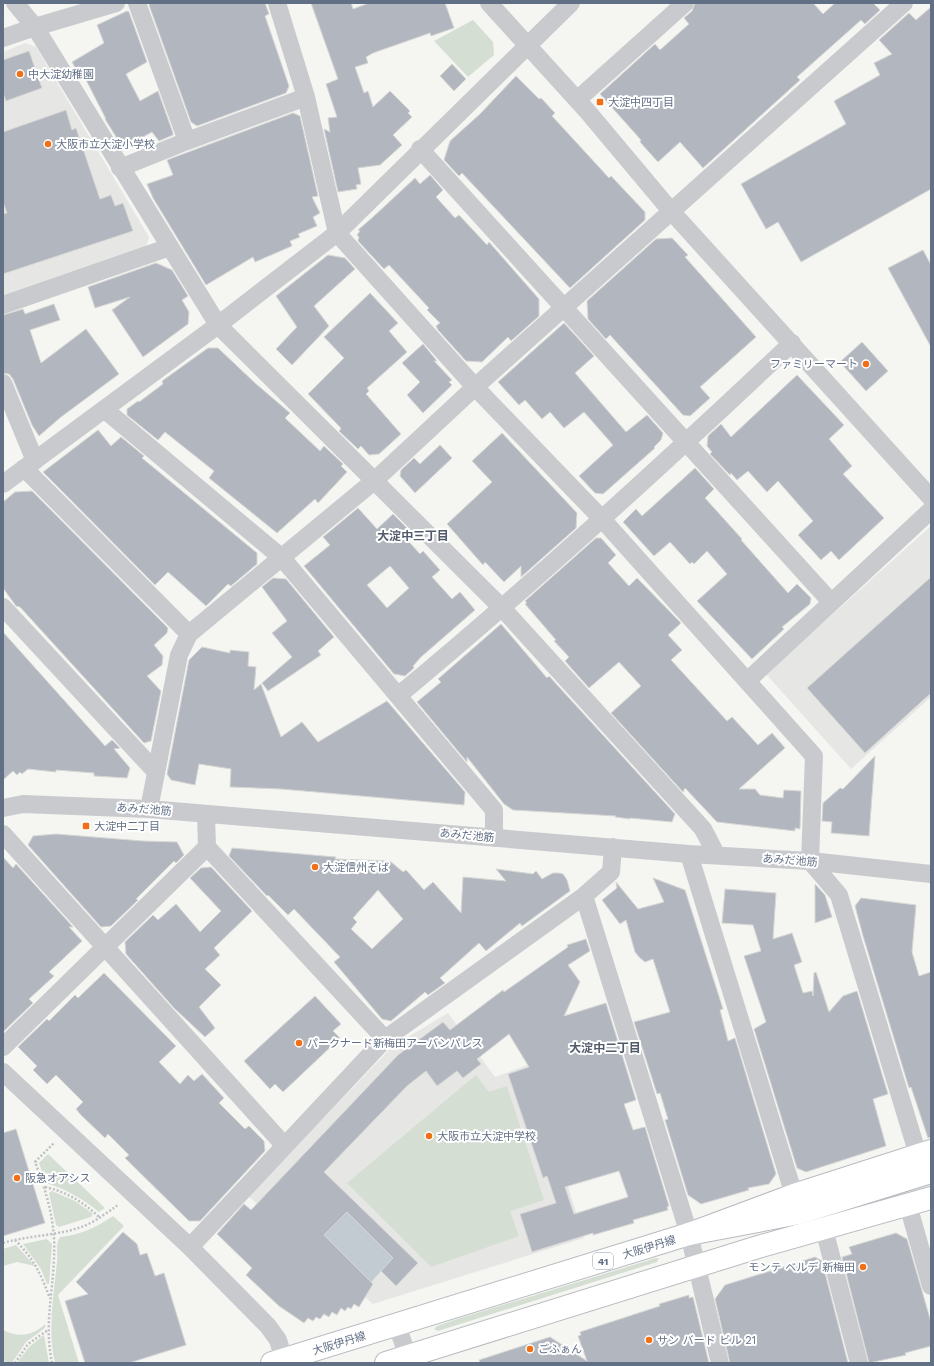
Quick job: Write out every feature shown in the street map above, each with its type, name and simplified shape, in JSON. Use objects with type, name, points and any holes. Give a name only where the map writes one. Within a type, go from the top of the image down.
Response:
[{"type":"main road","name":"大阪伊丹線","points":[[281,1362],[689,1234],[794,1195],[924,1153]]},
{"type":"main road","points":[[689,1234],[799,1213],[931,1172]]},
{"type":"main road","points":[[386,1363],[409,1360],[697,1267],[931,1198]]},
{"type":"street","points":[[15,3],[35,27],[120,168],[218,325],[503,609],[703,829],[716,854]]},
{"type":"street","points":[[3,38],[116,3]]},
{"type":"street","points":[[137,3],[187,141]]},
{"type":"street","points":[[277,3],[306,97],[337,233],[475,387],[602,519],[814,756],[810,861],[839,895],[924,1153]]},
{"type":"street","points":[[489,3],[577,100],[671,211],[931,498]]},
{"type":"street","points":[[3,484],[218,325],[337,233],[420,149],[571,3]]},
{"type":"street","points":[[577,100],[685,3]]},
{"type":"street","points":[[149,809],[179,655],[189,634],[374,481],[475,387],[566,308],[671,211],[904,3]]},
{"type":"street","points":[[120,168],[187,141],[306,97]]},
{"type":"street","points":[[420,149],[566,308],[686,444],[831,602]]},
{"type":"street","points":[[3,305],[170,247]]},
{"type":"street","points":[[399,695],[503,609],[686,444],[792,343]]},
{"type":"street","points":[[3,383],[30,464],[189,634]]},
{"type":"street","points":[[104,409],[282,558],[399,695],[494,810],[494,838]]},
{"type":"street","points":[[747,681],[931,510]]},
{"type":"street","points":[[3,607],[156,772]]},
{"type":"street","name":"あみだ池筋","points":[[3,808],[23,804],[149,809],[206,815],[689,854],[716,854],[810,861],[931,874]]},
{"type":"street","points":[[206,815],[207,847],[385,1039]]},
{"type":"street","points":[[3,834],[104,948],[284,1145]]},
{"type":"street","points":[[3,1048],[207,847]]},
{"type":"street","points":[[190,1247],[385,1039],[584,896],[611,872],[613,848]]},
{"type":"street","points":[[689,854],[794,1195]]},
{"type":"street","points":[[584,896],[689,1234],[720,1363]]},
{"type":"street","points":[[3,1072],[190,1247],[268,1326],[278,1340],[281,1362]]},
{"type":"street","points":[[908,1205],[931,1286]]},
{"type":"street","points":[[824,1229],[859,1363]]},
{"type":"street","points":[[397,1325],[409,1360]]},
{"type":"path","points":[[52,1363],[48,1330],[54,1256],[54,1234],[45,1187],[35,1162],[54,1143]]},
{"type":"path","points":[[45,1187],[60,1190],[75,1198],[88,1206],[100,1217]]},
{"type":"path","points":[[3,1243],[35,1235],[54,1234],[85,1226],[118,1205]]},
{"type":"path","points":[[14,1240],[31,1257],[39,1270],[50,1297]]},
{"type":"path","points":[[15,1363],[28,1344],[48,1330]]},
{"type":"shaded area","points":[[473,20],[493,42],[494,55],[468,77],[434,41]]},
{"type":"shaded area","name":"大阪市立大淀小学校","points":[[25,43],[36,47],[149,237],[146,248],[3,296],[3,52]]},
{"type":"shaded area","points":[[931,526],[931,697],[851,769],[766,674]]},
{"type":"shaded area","name":"大阪市立大淀中学校","points":[[448,1013],[495,1077],[530,1064],[584,1238],[373,1304],[248,1196],[393,1046]]},
{"type":"shaded area","points":[[476,1075],[489,1092],[507,1086],[544,1200],[510,1211],[519,1236],[431,1267],[347,1183]]},
{"type":"shaded area","points":[[48,1154],[105,1208],[99,1212],[74,1195],[46,1183],[39,1163]]},
{"type":"shaded area","points":[[52,1191],[75,1201],[93,1214],[91,1217],[59,1227],[56,1225],[49,1193]]},
{"type":"shaded area","points":[[347,1212],[393,1258],[371,1282],[324,1235]]},
{"type":"shaded area","points":[[113,1216],[124,1226],[58,1295],[79,1363],[55,1363],[51,1325],[58,1240],[60,1237],[88,1230]]},
{"type":"shaded area","points":[[47,1239],[52,1244],[49,1284],[47,1284],[41,1269],[23,1244]]},
{"type":"shaded area","points":[[16,1245],[35,1266],[17,1262],[3,1266],[3,1249]]},
{"type":"shaded area","points":[[659,1258],[657,1262],[438,1331],[434,1329],[437,1326],[454,1320]]},
{"type":"shaded area","points":[[45,1324],[45,1328],[26,1342],[12,1363],[5,1363],[3,1352],[3,1330],[20,1335],[35,1331]]},
{"type":"shaded area","points":[[44,1335],[49,1363],[17,1363],[29,1347]]},
{"type":"building","points":[[150,3],[265,3],[269,14],[265,16],[289,86],[286,93],[197,126],[191,122],[149,5]]},
{"type":"building","points":[[311,3],[351,3],[353,9],[369,3],[445,3],[454,28],[431,36],[430,33],[373,53],[366,57],[368,63],[355,67],[364,93],[368,91],[373,107],[390,91],[410,111],[408,113],[412,117],[393,135],[402,145],[380,165],[358,168],[361,184],[356,185],[357,189],[338,192],[324,129],[330,132],[328,118],[337,117],[326,84],[338,79]]},
{"type":"building","points":[[695,3],[813,3],[823,14],[835,3],[873,3],[880,10],[865,24],[861,20],[797,77],[800,80],[703,168],[680,142],[658,162],[640,142],[641,140],[600,94],[655,44],[660,50],[689,24],[684,18],[692,11]]},
{"type":"building","points":[[931,7],[931,189],[801,262],[778,222],[766,229],[741,184],[846,124],[834,101],[880,75],[874,63],[892,54],[879,40],[909,13],[916,20]]},
{"type":"building","points":[[127,11],[129,12],[147,62],[126,74],[140,101],[158,91],[173,135],[159,141],[152,132],[123,148],[105,119],[84,76],[81,78],[72,62],[104,43],[97,25]]},
{"type":"building","name":"中大淀幼稚園","points":[[29,51],[42,88],[6,101],[3,93],[3,60]]},
{"type":"building","points":[[452,64],[466,79],[454,91],[440,76]]},
{"type":"building","points":[[516,76],[539,99],[541,98],[555,113],[552,116],[609,178],[611,176],[645,212],[645,220],[570,288],[462,173],[459,176],[444,160],[450,141],[480,114]]},
{"type":"building","name":"大阪市立大淀小学校","points":[[66,110],[72,130],[76,128],[100,199],[111,195],[115,206],[123,203],[133,231],[3,274],[3,214],[7,213],[3,202],[3,132]]},
{"type":"building","points":[[293,113],[300,116],[318,196],[312,197],[320,213],[313,217],[317,226],[298,234],[300,237],[290,241],[292,246],[255,262],[253,257],[206,285],[153,198],[147,184],[173,175],[167,160]]},
{"type":"building","points":[[430,175],[443,190],[436,197],[455,218],[459,215],[487,245],[489,242],[539,299],[539,316],[511,341],[508,337],[482,362],[466,361],[438,330],[436,326],[440,323],[427,310],[429,308],[389,265],[384,269],[358,241],[359,237],[357,235],[360,231],[358,230],[415,178],[420,184]]},
{"type":"building","points":[[672,238],[688,255],[685,257],[756,337],[700,387],[710,398],[690,416],[683,415],[610,335],[606,339],[588,319],[587,301],[656,239]]},
{"type":"building","points":[[923,250],[931,265],[931,347],[888,268]]},
{"type":"building","points":[[328,255],[345,258],[355,269],[314,306],[329,326],[292,365],[276,349],[297,327],[276,296]]},
{"type":"building","points":[[156,263],[172,270],[188,296],[182,300],[189,312],[188,324],[143,357],[112,310],[130,297],[95,308],[88,287]]},
{"type":"building","points":[[370,293],[398,323],[389,331],[407,352],[367,388],[369,391],[366,394],[401,434],[379,454],[369,455],[361,446],[358,449],[339,431],[341,429],[340,427],[308,394],[344,358],[324,337]]},
{"type":"building","points":[[54,304],[60,320],[30,330],[41,363],[86,329],[119,374],[61,417],[39,436],[32,425],[13,379],[9,374],[3,373],[3,315],[23,309],[25,314]]},
{"type":"building","points":[[564,323],[594,356],[575,373],[626,432],[647,415],[663,433],[661,440],[654,447],[655,448],[603,494],[595,493],[579,476],[613,445],[584,412],[564,428],[550,412],[542,419],[525,400],[519,405],[498,382]]},
{"type":"building","points":[[862,342],[888,371],[866,391],[840,362]]},
{"type":"building","points":[[423,344],[437,361],[434,361],[452,380],[449,382],[452,385],[423,413],[407,395],[420,382],[402,363]]},
{"type":"building","points":[[208,348],[218,348],[290,413],[285,418],[320,451],[324,446],[343,464],[341,466],[347,472],[318,503],[315,499],[277,533],[209,478],[214,471],[165,432],[158,440],[127,415],[127,409],[163,384],[162,381]]},
{"type":"building","points":[[797,375],[844,425],[829,439],[852,466],[843,474],[884,518],[839,560],[831,551],[821,560],[798,535],[813,521],[778,481],[767,492],[748,471],[737,480],[731,473],[730,475],[710,454],[712,452],[707,446],[708,436],[721,424],[731,437]]},
{"type":"building","points":[[98,430],[111,446],[121,437],[144,456],[142,458],[257,553],[257,564],[231,586],[228,584],[206,606],[168,572],[155,585],[43,472]]},
{"type":"building","points":[[502,433],[577,513],[576,528],[521,577],[521,566],[504,582],[485,562],[483,565],[447,524],[492,482],[472,461]]},
{"type":"building","points":[[440,445],[452,458],[415,493],[400,476],[401,470],[414,458],[420,464]]},
{"type":"building","points":[[695,468],[714,489],[705,498],[788,593],[797,584],[811,598],[810,604],[782,627],[784,629],[752,659],[697,601],[727,574],[707,551],[694,564],[692,562],[690,564],[670,542],[654,556],[623,522],[636,509],[642,516]]},
{"type":"building","points":[[32,491],[168,628],[167,633],[154,645],[163,656],[162,665],[147,676],[161,691],[151,741],[144,743],[20,607],[16,606],[3,588],[3,502],[15,492]]},
{"type":"building","points":[[358,508],[377,529],[393,514],[407,528],[401,533],[420,554],[423,551],[440,570],[432,577],[452,599],[460,592],[475,610],[421,657],[413,666],[414,668],[405,676],[394,674],[304,566],[330,545],[323,537]],"holes":[[[390,566],[409,588],[387,608],[367,585]]]},
{"type":"building","points":[[596,538],[601,538],[616,555],[608,563],[629,586],[637,578],[681,623],[668,635],[682,650],[671,660],[727,721],[732,717],[758,745],[772,733],[785,748],[739,789],[755,789],[760,795],[783,798],[784,790],[801,791],[800,829],[795,828],[795,831],[717,822],[685,788],[683,792],[611,713],[641,686],[619,662],[589,688],[565,661],[569,657],[554,641],[556,640],[525,604],[527,603],[525,601]]},
{"type":"building","points":[[931,577],[931,693],[865,753],[807,688]]},
{"type":"building","points":[[273,578],[286,579],[334,637],[318,651],[321,655],[268,691],[262,683],[292,657],[272,633],[287,621],[262,587]]},
{"type":"building","points":[[501,624],[547,678],[549,676],[675,814],[672,822],[630,819],[615,817],[616,816],[513,810],[504,804],[467,757],[467,762],[417,702],[441,682],[438,679]]},
{"type":"building","points":[[3,632],[105,746],[112,740],[120,748],[114,749],[130,768],[127,778],[94,776],[94,773],[56,770],[56,772],[28,769],[22,774],[20,772],[17,775],[13,771],[3,780]]},
{"type":"building","points":[[202,647],[230,653],[230,650],[249,652],[248,666],[256,667],[254,690],[261,684],[281,737],[302,722],[318,742],[387,701],[465,792],[464,805],[281,789],[230,787],[231,769],[199,764],[195,785],[171,780],[167,774],[189,660]]},
{"type":"building","points":[[875,756],[869,836],[831,833],[832,822],[822,821],[823,803],[840,788],[843,789]]},
{"type":"building","points":[[56,834],[143,841],[177,842],[184,855],[176,863],[174,861],[136,899],[138,900],[111,926],[101,927],[28,845],[33,836]]},
{"type":"building","points":[[232,848],[336,857],[335,859],[390,861],[403,872],[406,870],[424,890],[433,882],[461,913],[463,877],[506,881],[496,869],[533,874],[536,871],[542,879],[553,873],[563,874],[567,880],[570,891],[522,926],[520,923],[486,951],[479,943],[440,978],[445,983],[428,995],[425,992],[391,1021],[382,1019],[334,962],[340,957],[294,909],[288,915],[268,895],[267,896],[229,856]],"holes":[[[378,890],[403,919],[372,949],[351,929],[357,922],[353,918]]]},
{"type":"building","points":[[3,857],[13,868],[16,864],[73,927],[69,927],[82,941],[49,972],[54,976],[29,999],[33,1003],[3,1032]]},
{"type":"building","points":[[211,867],[252,911],[214,948],[220,955],[205,969],[221,985],[199,1007],[215,1028],[205,1037],[174,1008],[126,954],[125,942],[153,915],[158,920],[176,904],[200,932],[221,911],[190,878],[201,868]]},
{"type":"building","points":[[653,878],[685,890],[723,1009],[720,1010],[728,1041],[735,1038],[776,1174],[769,1184],[748,1188],[749,1190],[701,1204],[688,1195],[665,1120],[668,1119],[660,1093],[657,1094],[634,1022],[670,1012],[653,959],[645,962],[640,958],[635,952],[626,920],[620,924],[602,900],[617,888],[616,882],[638,909],[664,902]]},
{"type":"building","points":[[815,884],[825,895],[832,917],[815,923]]},
{"type":"building","points":[[725,889],[776,893],[773,939],[792,933],[802,962],[794,965],[803,993],[812,991],[813,996],[814,973],[816,972],[829,1012],[843,996],[857,991],[888,1094],[873,1099],[886,1146],[806,1172],[797,1168],[754,1029],[766,1022],[744,956],[761,951],[753,925],[722,923]]},
{"type":"building","points":[[861,898],[916,905],[912,952],[919,976],[931,972],[931,1137],[928,1138],[911,1087],[909,1088],[863,936],[855,906]]},
{"type":"building","points":[[586,939],[590,951],[568,965],[580,982],[564,1016],[606,1003],[636,1100],[624,1104],[633,1130],[645,1127],[669,1206],[667,1207],[668,1210],[633,1220],[634,1223],[593,1235],[593,1233],[532,1252],[520,1214],[556,1203],[547,1176],[543,1178],[508,1074],[529,1067],[509,1034],[477,1059],[481,1064],[463,1078],[457,1071],[437,1086],[426,1071],[407,1086],[324,1172],[418,1263],[396,1286],[381,1271],[393,1258],[347,1212],[324,1235],[373,1284],[359,1307],[354,1304],[351,1309],[348,1307],[345,1311],[341,1308],[337,1315],[332,1312],[329,1317],[324,1314],[320,1319],[316,1317],[313,1321],[308,1318],[304,1323],[279,1306],[246,1275],[252,1268],[217,1234],[244,1204],[251,1210],[398,1055],[443,1022],[450,1030],[503,990],[504,992],[568,947],[567,945]],"holes":[[[619,1171],[628,1197],[574,1214],[565,1187]]]},
{"type":"building","points":[[104,973],[176,1046],[159,1062],[180,1084],[188,1075],[194,1081],[202,1074],[224,1098],[219,1103],[245,1129],[249,1126],[264,1141],[265,1151],[200,1221],[189,1221],[125,1158],[129,1155],[108,1134],[105,1138],[81,1115],[76,1109],[83,1102],[56,1075],[47,1084],[33,1070],[37,1066],[18,1047],[47,1019],[49,1021],[75,995],[78,998]]},
{"type":"building","name":"パークナード新梅田アーバンパレス","points":[[315,996],[341,1024],[333,1031],[340,1038],[283,1092],[275,1084],[270,1089],[244,1061]]},
{"type":"building","name":"阪急オアシス","points":[[16,1129],[45,1223],[3,1236],[3,1133]]},
{"type":"building","points":[[123,1232],[137,1244],[140,1255],[147,1253],[155,1276],[164,1273],[186,1345],[129,1363],[85,1363],[65,1301],[88,1294],[76,1282]]},
{"type":"building","points":[[896,1233],[907,1239],[931,1322],[931,1346],[905,1353],[906,1355],[869,1363],[842,1257],[852,1254],[849,1247]]},
{"type":"building","points":[[815,1257],[822,1261],[848,1363],[730,1363],[715,1299],[725,1285]]},
{"type":"building","points":[[689,1295],[689,1298],[693,1297],[709,1363],[480,1363],[479,1360],[550,1337],[587,1361],[578,1336],[581,1335],[580,1332]]},
{"type":"place","name":"中大淀幼稚園","points":[[20,74]]},
{"type":"place","name":"大淀中四丁目","points":[[600,102]]},
{"type":"place","name":"大阪市立大淀小学校","points":[[48,144]]},
{"type":"place","name":"ファミリーマート","points":[[866,364]]},
{"type":"place","name":"大淀中二丁目","points":[[86,826]]},
{"type":"place","name":"大淀信州そば","points":[[315,867]]},
{"type":"place","name":"パークナード新梅田アーバンパレス","points":[[299,1043]]},
{"type":"place","name":"大阪市立大淀中学校","points":[[429,1136]]},
{"type":"place","name":"阪急オアシス","points":[[17,1178]]},
{"type":"place","name":"モンテ ベルデ 新梅田","points":[[863,1267]]},
{"type":"place","name":"サン バード ビル 21","points":[[649,1340]]},
{"type":"place","name":"ごふぁん","points":[[530,1349]]},
{"type":"district","name":"大淀中三丁目","points":[[413,536]]},
{"type":"district","name":"大淀中二丁目","points":[[605,1048]]}]
